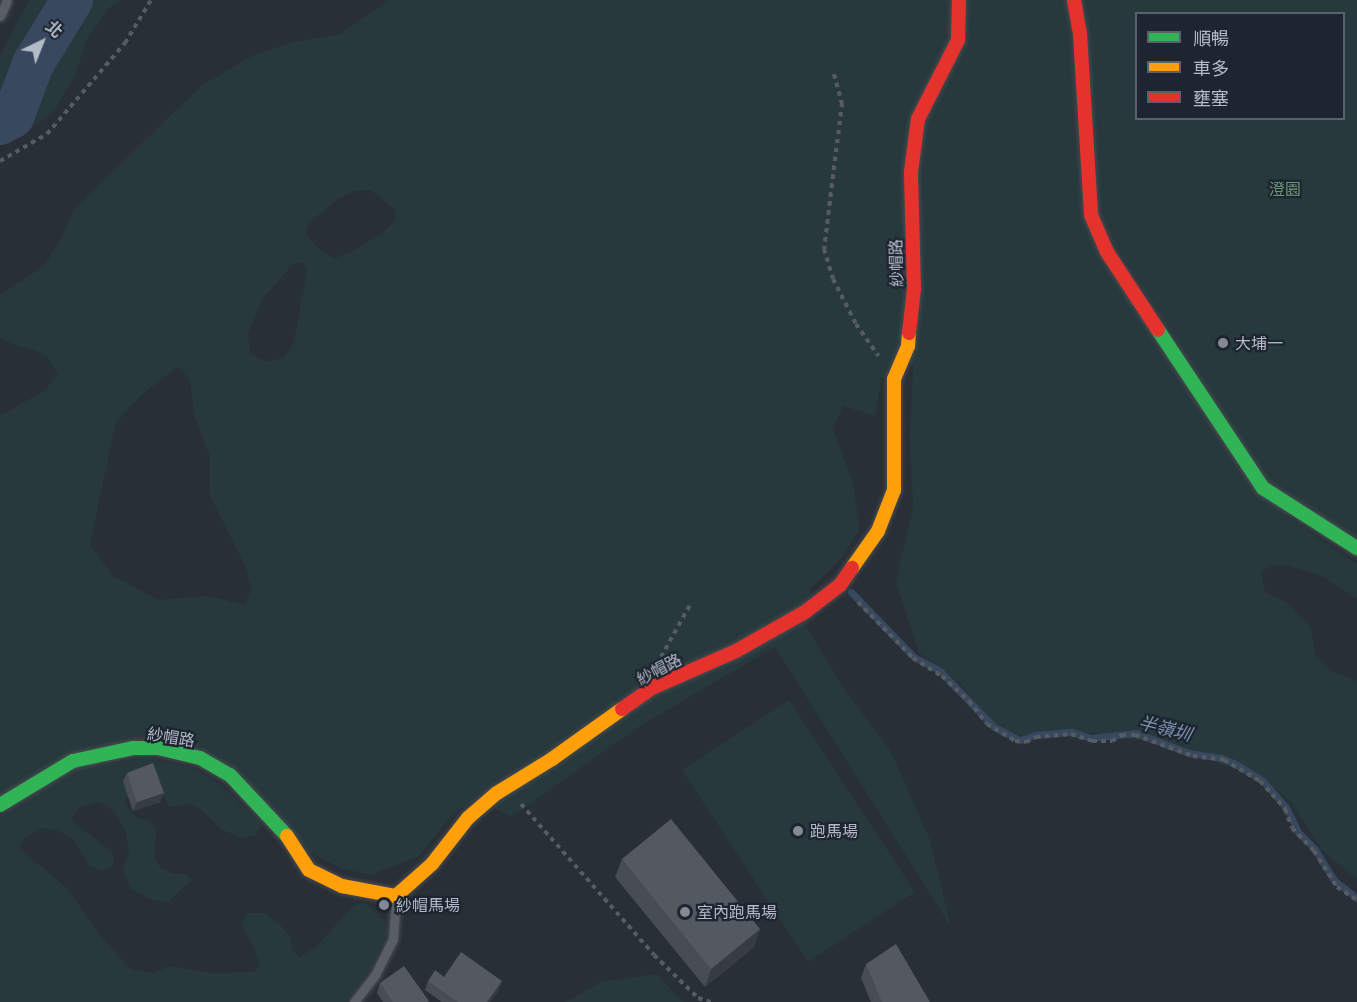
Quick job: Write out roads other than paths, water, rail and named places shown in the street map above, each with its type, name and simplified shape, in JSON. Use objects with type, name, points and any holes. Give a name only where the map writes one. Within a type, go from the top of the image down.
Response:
[{"type":"street","name":"紗帽路","points":[[0,806],[73,761],[133,748],[159,748],[200,758],[230,775],[286,834],[309,870],[342,886],[396,896],[432,864],[468,818],[496,793],[654,687],[736,651],[805,612],[840,585],[878,531],[894,489],[894,379],[908,346],[914,289],[911,172],[918,119],[958,40],[959,0]]},
{"type":"street","points":[[1074,0],[1080,34],[1087,188],[1091,215],[1107,252],[1236,451],[1263,488],[1357,548]]},
{"type":"lane","points":[[0,16],[8,0]]},
{"type":"lane","points":[[354,1002],[375,975],[393,939],[396,896]]},
{"type":"waterway","points":[[0,124],[13,117],[33,64],[72,0]]},
{"type":"waterway","name":"半嶺圳","points":[[851,592],[914,657],[940,671],[994,727],[1020,740],[1035,735],[1072,732],[1091,738],[1136,733],[1189,753],[1222,758],[1239,766],[1263,781],[1286,807],[1298,832],[1314,848],[1335,881],[1357,898]]},
{"type":"place","name":"大埔一","points":[[1223,343]]},
{"type":"place","name":"跑馬場","points":[[798,831]]},
{"type":"place","name":"紗帽馬場","points":[[384,905]]},
{"type":"place","name":"室內跑馬場","points":[[685,912]]},
{"type":"park label","name":"澄園","points":[[1285,189]]}]
